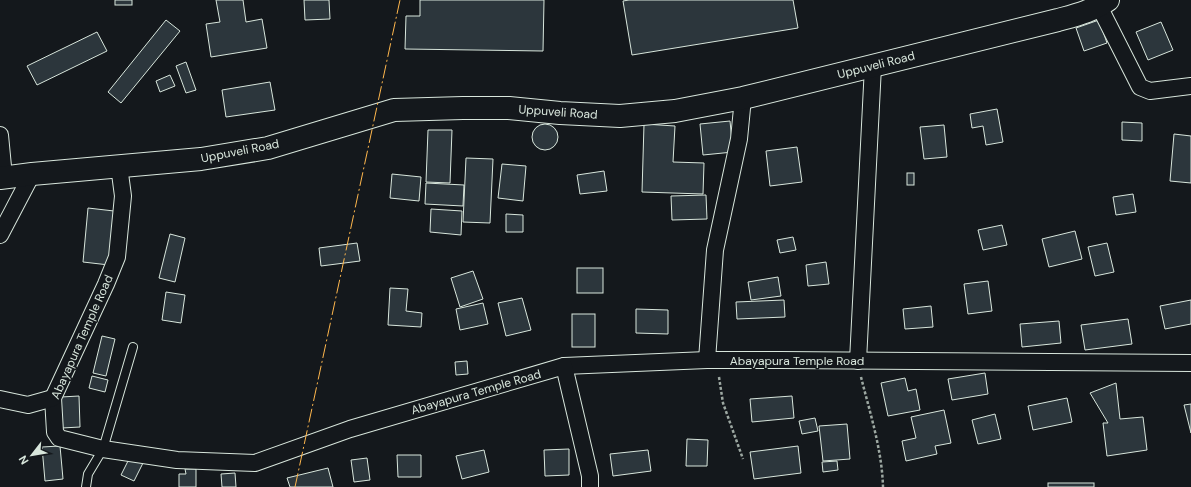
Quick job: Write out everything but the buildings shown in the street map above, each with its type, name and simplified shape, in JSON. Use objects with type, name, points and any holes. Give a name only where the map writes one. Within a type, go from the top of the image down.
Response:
[{"type":"main road","name":"Uppuveli Road","points":[[2,177],[201,159],[268,148],[394,110],[509,108],[560,113],[620,116],[675,110],[743,98],[1058,20],[1082,13],[1103,3]]},
{"type":"street","points":[[1103,3],[1140,87],[1150,91],[1191,86]]},
{"type":"street","points":[[858,361],[874,66]]},
{"type":"street","points":[[712,360],[715,250],[739,139],[743,98]]},
{"type":"street","points":[[0,135],[2,177]]},
{"type":"street","name":"Abayapura Temple Road","points":[[119,166],[123,196],[117,257],[53,398],[55,432],[59,438],[102,449],[177,460],[255,463],[350,429],[564,366],[712,360],[1191,363]]},
{"type":"street","points":[[0,235],[32,174]]},
{"type":"street","points":[[564,366],[590,476],[590,487]]},
{"type":"street","points":[[0,399],[28,404],[53,398]]},
{"type":"lane","points":[[86,487],[88,474],[102,449],[133,346]]},
{"type":"path","points":[[712,360],[723,403],[743,459]]},
{"type":"path","points":[[858,361],[872,417],[881,462],[883,487]]},
{"type":"power","points":[[295,487],[400,0]]}]
